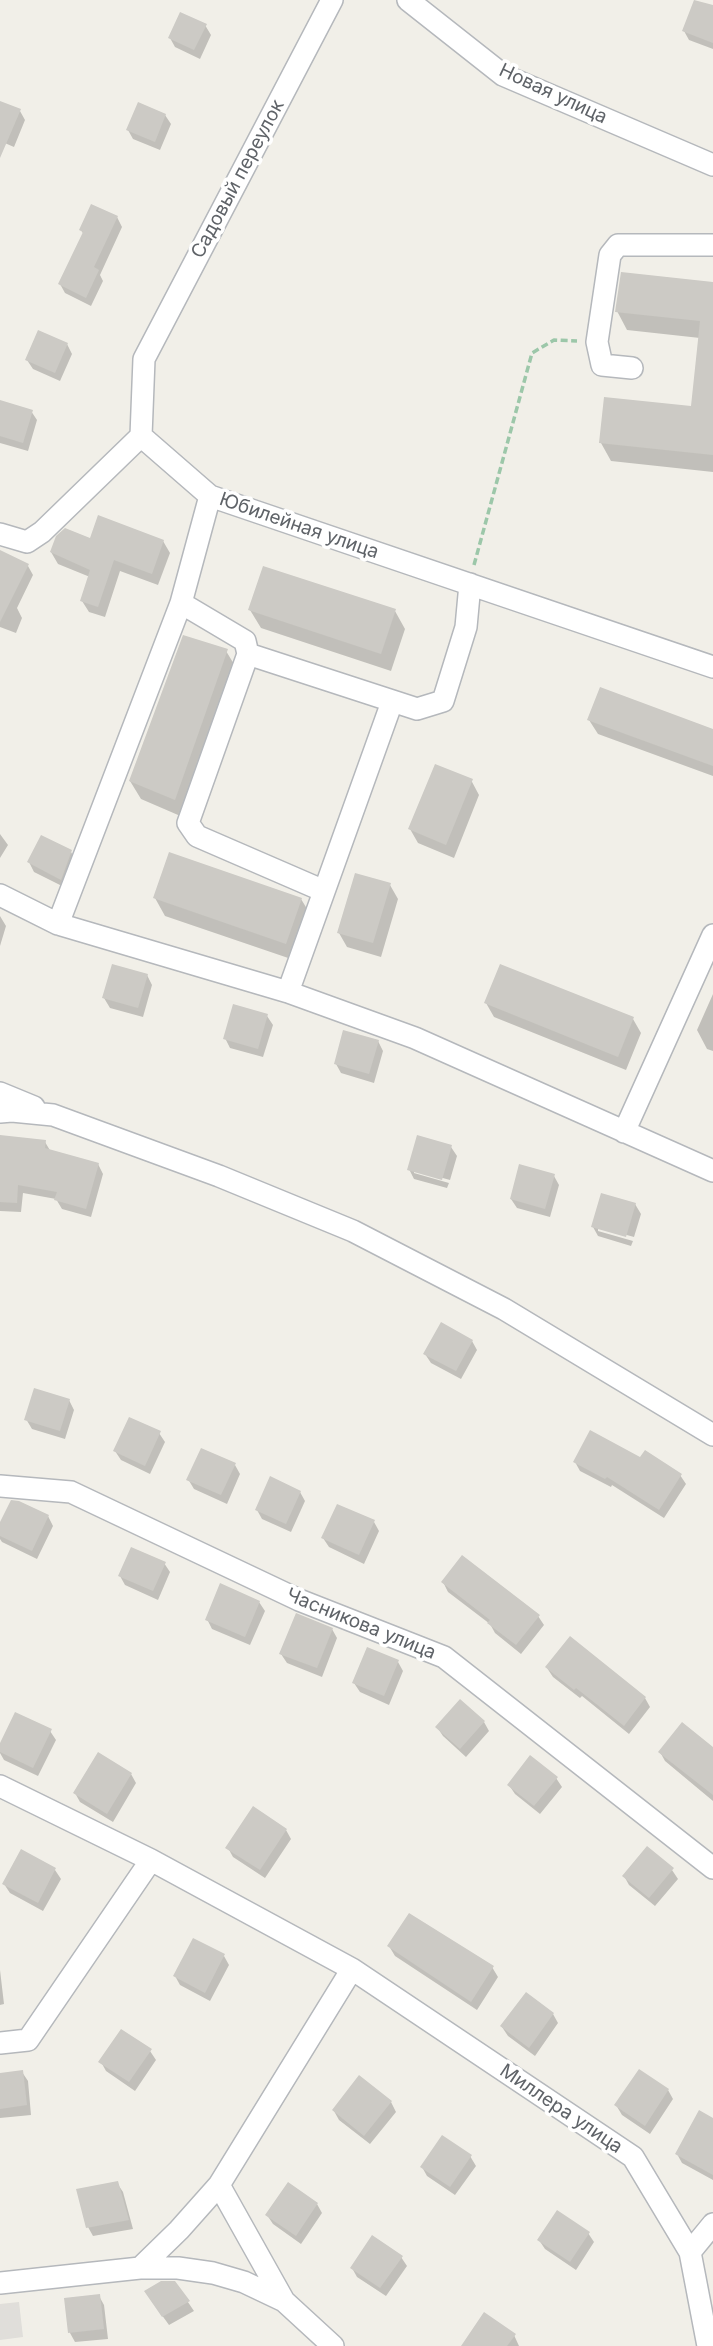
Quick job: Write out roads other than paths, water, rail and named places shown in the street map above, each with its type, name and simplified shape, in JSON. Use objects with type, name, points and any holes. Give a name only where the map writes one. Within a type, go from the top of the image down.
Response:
[{"type":"street","name":"Садовый переулок","points":[[141,436],[144,359],[332,0]]},
{"type":"street","name":"Новая улица","points":[[408,0],[503,75],[713,165]]},
{"type":"street","points":[[632,368],[602,365],[597,342],[610,256],[618,245],[713,245]]},
{"type":"street","points":[[0,534],[27,542],[42,532],[141,436]]},
{"type":"street","name":"Юбилейная улица","points":[[141,436],[210,496],[713,667]]},
{"type":"street","points":[[58,924],[181,603],[210,496]]},
{"type":"street","points":[[248,654],[417,709],[443,701],[466,627],[470,584]]},
{"type":"street","points":[[181,603],[245,642],[248,654],[188,823],[197,836],[324,891]]},
{"type":"street","points":[[288,992],[392,702]]},
{"type":"street","points":[[0,895],[58,924],[288,992],[415,1038],[713,1171]]},
{"type":"street","points":[[624,1132],[713,935]]},
{"type":"street","points":[[0,1093],[353,1231],[504,1309],[713,1435]]},
{"type":"street","points":[[0,1112],[53,1115]]},
{"type":"street","name":"Часникова улица","points":[[0,1486],[71,1492],[299,1600],[444,1657],[713,1868]]},
{"type":"street","name":"Миллера улица","points":[[0,1786],[151,1860],[352,1969],[633,2158],[690,2252],[708,2346]]},
{"type":"street","points":[[0,2043],[28,2040],[151,1860]]},
{"type":"street","points":[[140,2268],[219,2185],[352,1969]]},
{"type":"street","points":[[219,2185],[284,2301]]},
{"type":"street","points":[[690,2252],[713,2224]]},
{"type":"street","points":[[0,2283],[140,2268],[178,2268],[213,2273],[244,2282],[284,2301],[333,2346]]}]
